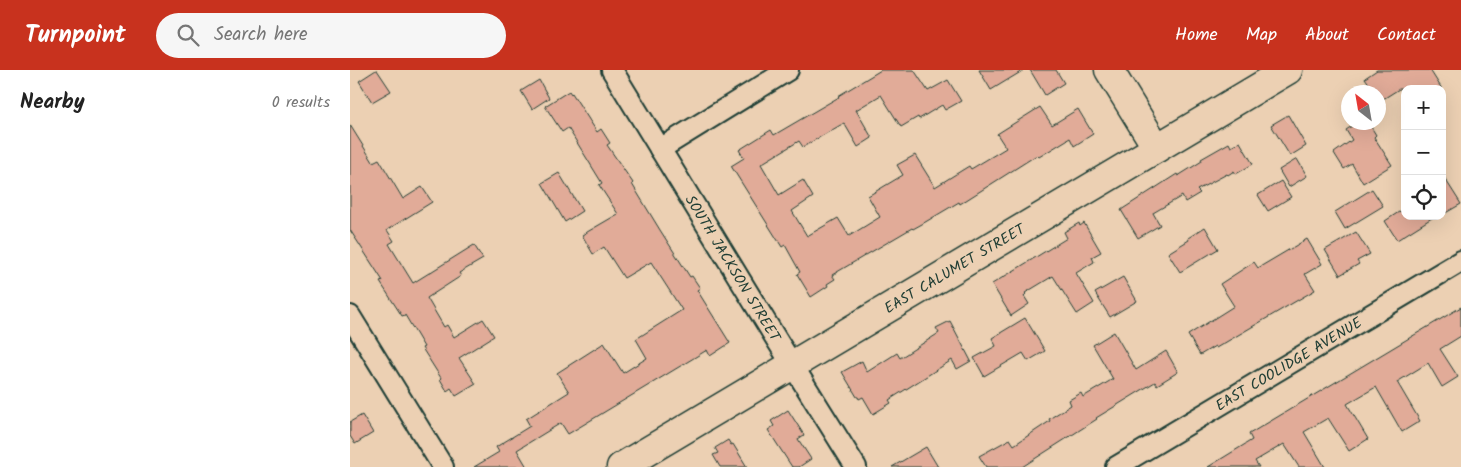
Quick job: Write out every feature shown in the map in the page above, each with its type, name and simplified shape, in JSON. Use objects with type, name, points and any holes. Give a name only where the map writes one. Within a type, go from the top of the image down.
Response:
[{"type":"main road","points":[[1109,70],[1157,148]]},
{"type":"main road","name":"EAST CALUMET STREET","points":[[621,467],[1288,70]]},
{"type":"street","name":"SOUTH JACKSON STREET","points":[[612,70],[856,467]]},
{"type":"street","points":[[660,149],[788,70]]},
{"type":"street","name":"EAST COOLIDGE AVENUE","points":[[1116,467],[1461,261]]},
{"type":"street","points":[[350,316],[443,467]]},
{"type":"building","points":[[376,70],[391,91],[372,102],[359,81]]},
{"type":"building","points":[[881,70],[914,70],[928,91],[948,80],[961,101],[945,110],[942,105],[901,127],[881,95],[856,110],[872,138],[858,147],[844,123],[803,147],[799,141],[761,164],[779,195],[803,180],[813,197],[792,211],[807,236],[838,218],[849,236],[880,217],[868,196],[903,175],[897,165],[915,155],[935,187],[969,166],[971,169],[1006,148],[997,134],[1040,107],[1052,125],[1078,109],[1093,134],[1074,146],[1070,138],[1039,157],[1037,155],[960,204],[959,202],[912,228],[832,275],[835,279],[811,297],[797,274],[800,272],[785,245],[782,247],[731,166],[744,158],[739,150],[771,130],[774,135]]},
{"type":"building","points":[[979,70],[1024,70],[991,90]]},
{"type":"building","points":[[1030,70],[1056,70],[1064,83],[1045,95]]},
{"type":"building","points":[[1377,70],[1430,70],[1439,85],[1401,85],[1401,89],[1386,97],[1386,85],[1370,85],[1365,78]]},
{"type":"building","points":[[539,80],[549,98],[532,109],[521,91]]},
{"type":"building","points":[[569,91],[597,132],[601,129],[610,143],[607,145],[633,183],[690,277],[692,276],[700,288],[697,290],[730,343],[710,356],[707,350],[568,434],[561,423],[517,450],[527,467],[474,467],[499,452],[496,447],[530,426],[526,419],[569,392],[557,373],[604,343],[623,373],[647,358],[636,339],[682,310],[651,262],[624,278],[604,247],[593,254],[582,235],[618,214],[599,185],[602,183],[568,128],[562,132],[545,106]]},
{"type":"building","points":[[1288,115],[1306,146],[1290,156],[1271,125]]},
{"type":"building","points":[[350,125],[373,162],[379,159],[403,199],[422,187],[432,202],[387,230],[394,241],[389,244],[413,283],[474,245],[483,259],[459,273],[461,276],[427,298],[444,327],[447,325],[454,337],[483,319],[494,336],[459,358],[476,384],[456,396],[451,388],[447,391],[405,315],[402,316],[380,282],[383,281],[350,230]]},
{"type":"building","points":[[1346,130],[1373,130],[1376,135],[1374,137],[1392,165],[1363,183],[1352,164],[1344,169],[1334,153],[1352,140]]},
{"type":"building","points":[[1240,142],[1253,164],[1236,174],[1234,171],[1197,190],[1200,193],[1185,202],[1182,196],[1153,213],[1160,225],[1138,238],[1121,210],[1229,143],[1231,147]]},
{"type":"building","points":[[1297,159],[1307,176],[1289,187],[1279,170]]},
{"type":"building","points":[[559,173],[582,211],[565,222],[542,183]]},
{"type":"building","points":[[1446,180],[1461,204],[1446,213]]},
{"type":"building","points":[[1281,181],[1291,197],[1268,211],[1258,195]]},
{"type":"building","points":[[1372,189],[1383,206],[1345,229],[1335,212]]},
{"type":"building","points":[[1401,211],[1401,220],[1429,220],[1397,240],[1385,221]]},
{"type":"building","points":[[1079,223],[1080,226],[1084,223],[1101,252],[1092,257],[1094,262],[1076,273],[1094,303],[1077,314],[1053,276],[1025,293],[1024,296],[1029,304],[1011,316],[992,284],[1067,238],[1064,232]]},
{"type":"building","points":[[1205,227],[1218,249],[1180,272],[1168,253]]},
{"type":"building","points":[[1356,232],[1370,254],[1357,261],[1359,264],[1340,275],[1325,250]]},
{"type":"building","points":[[1307,239],[1322,264],[1305,274],[1315,290],[1216,348],[1215,346],[1200,355],[1188,335],[1234,306],[1220,284],[1254,262],[1258,268]]},
{"type":"building","points":[[1123,277],[1137,301],[1110,317],[1095,293]]},
{"type":"building","points":[[1461,307],[1461,336],[1440,349],[1458,377],[1442,387],[1428,363],[1397,382],[1420,421],[1402,432],[1376,387],[1347,404],[1368,439],[1349,451],[1328,418],[1304,432],[1325,467],[1299,467],[1284,444],[1255,461],[1259,467],[1208,467],[1252,440],[1249,434]]},
{"type":"building","points":[[1025,318],[1045,351],[1028,361],[1023,353],[984,376],[974,358],[996,346],[992,338]]},
{"type":"building","points":[[950,321],[971,361],[957,369],[952,360],[889,400],[891,403],[873,414],[863,397],[859,399],[857,397],[842,372],[862,361],[867,372],[897,353],[900,358],[939,333],[936,328]]},
{"type":"building","points":[[1114,332],[1136,370],[1166,351],[1178,372],[1157,385],[1155,382],[1022,467],[986,467],[979,456],[1010,439],[1014,445],[1071,405],[1069,400],[1081,393],[1083,397],[1113,379],[1093,345]]},
{"type":"building","points":[[788,410],[804,435],[798,439],[811,459],[799,467],[792,467],[768,430],[774,426],[771,421]]},
{"type":"building","points":[[362,415],[373,433],[355,444],[350,436],[350,422]]},
{"type":"building","points":[[728,440],[731,445],[733,444],[747,467],[720,467],[713,455],[718,453],[715,448]]},
{"type":"building","points":[[926,447],[938,467],[892,467]]}]
